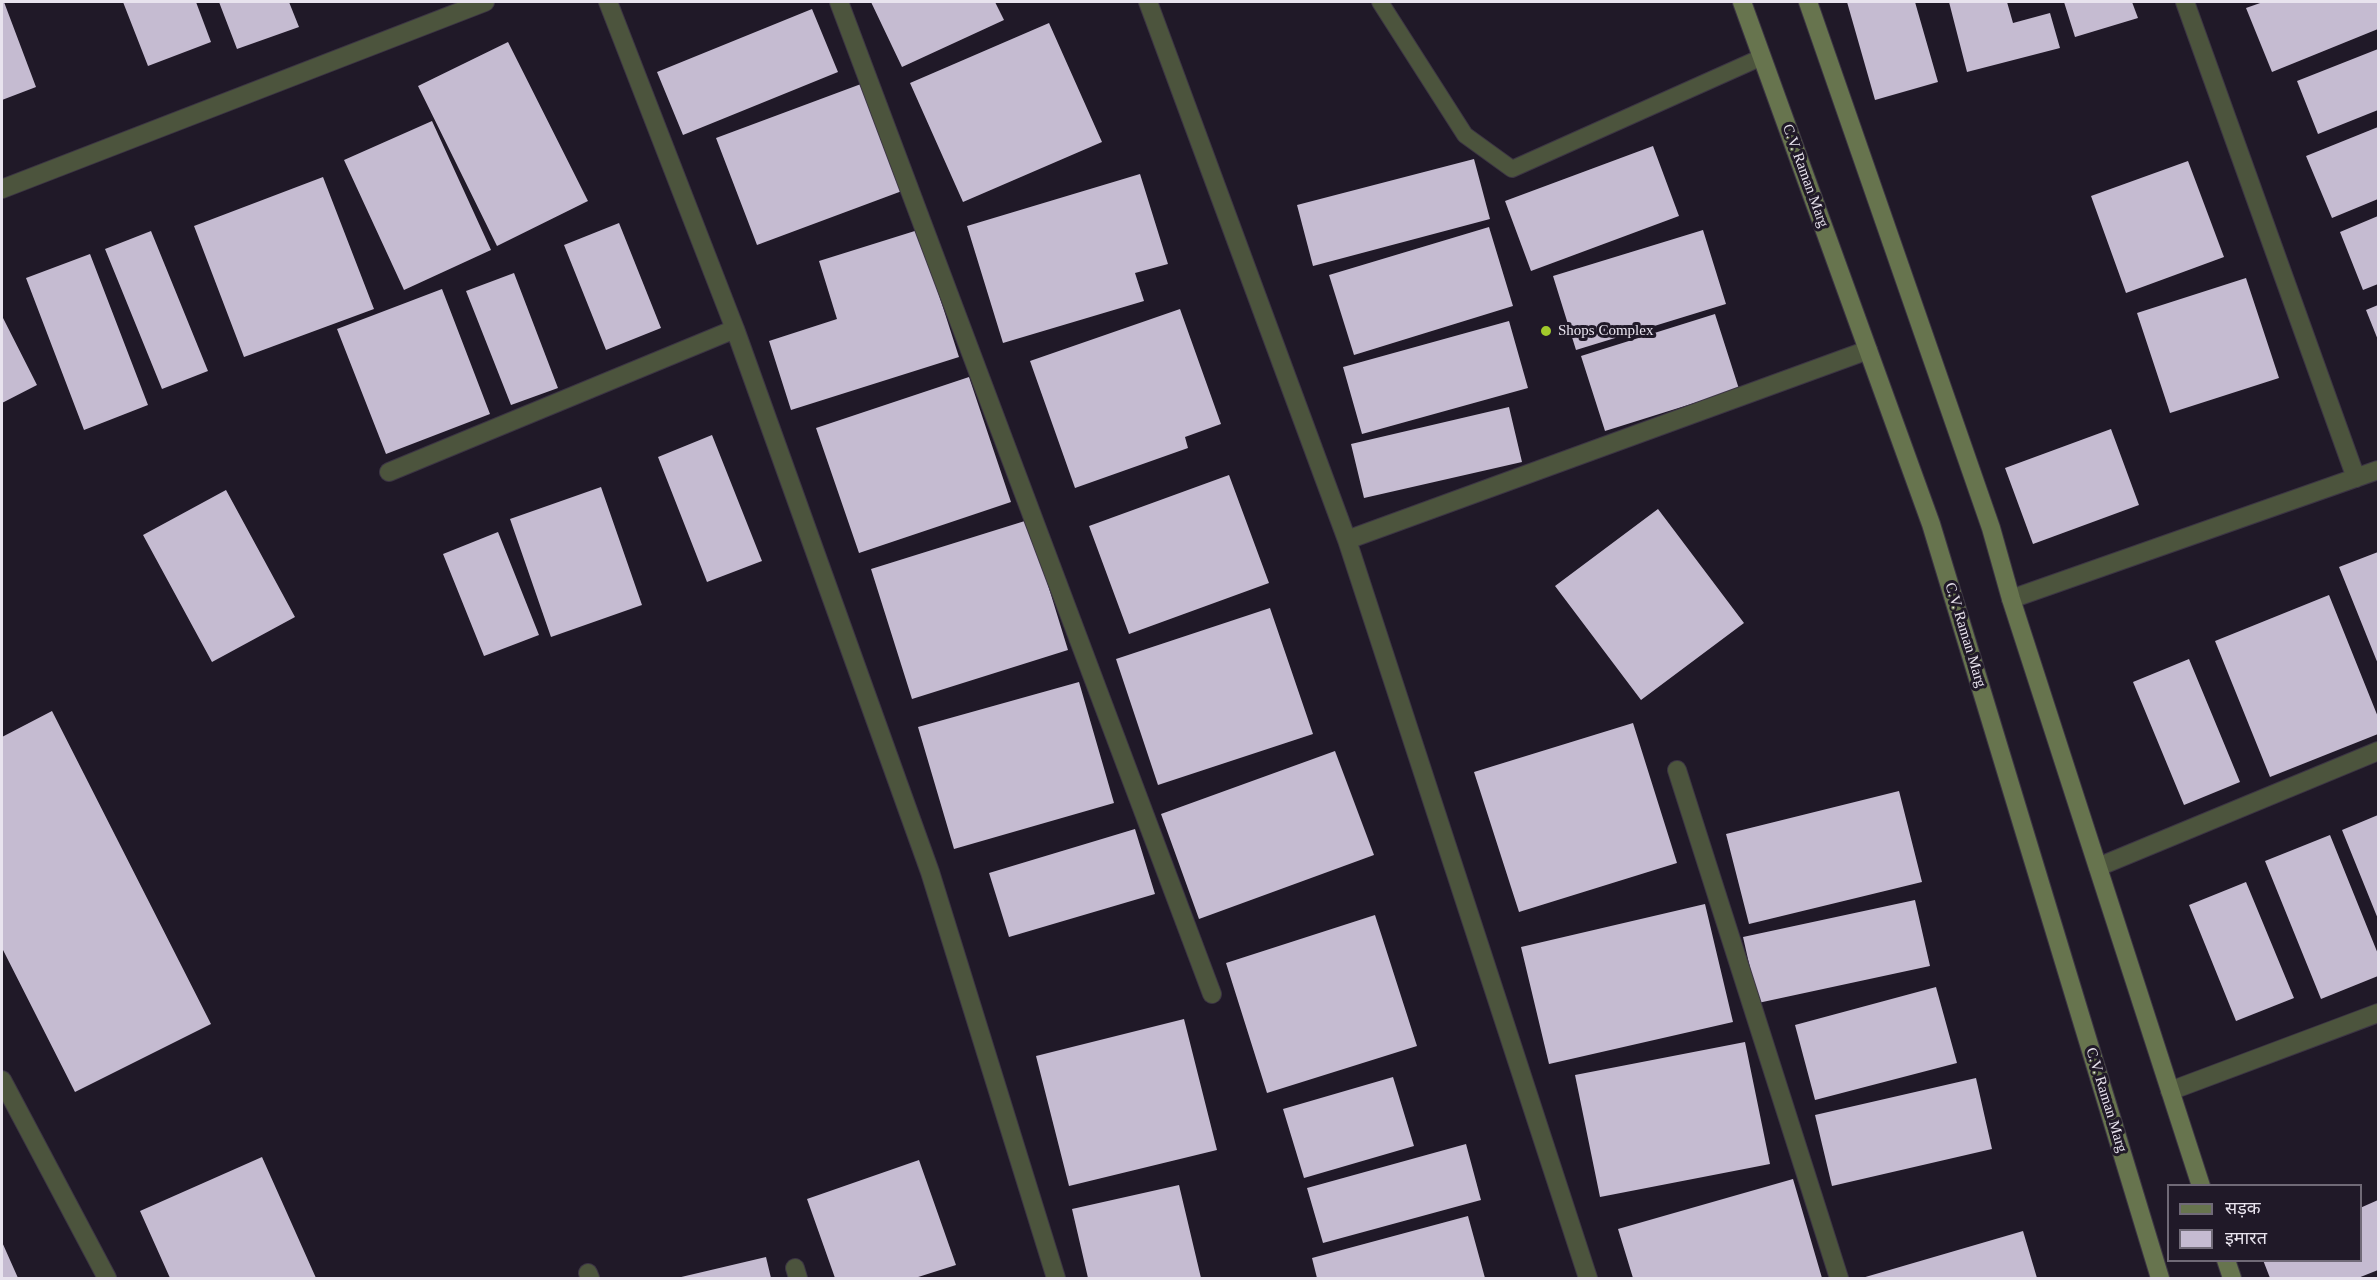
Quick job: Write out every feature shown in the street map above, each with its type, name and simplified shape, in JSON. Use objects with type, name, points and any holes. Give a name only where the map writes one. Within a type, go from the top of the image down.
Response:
[{"type":"main road","name":"C.V. Raman Marg","points":[[1742,2],[1931,524],[2160,1278]]},
{"type":"main road","points":[[1808,2],[1991,528],[2011,599],[2201,1184]]},
{"type":"main road","points":[[2227,1262],[2232,1278]]},
{"type":"street","points":[[2,189],[485,2]]},
{"type":"street","points":[[608,2],[735,329],[930,872],[1056,1278]]},
{"type":"street","points":[[839,2],[1212,994]]},
{"type":"street","points":[[1148,2],[1347,540],[1588,1278]]},
{"type":"street","points":[[2185,2],[2356,478]]},
{"type":"street","points":[[389,472],[735,329]]},
{"type":"street","points":[[1347,540],[1868,350]]},
{"type":"street","points":[[2011,599],[2379,470]]},
{"type":"street","points":[[2098,867],[2379,751]]},
{"type":"street","points":[[1677,770],[1839,1278]]},
{"type":"street","points":[[2170,1091],[2379,1013]]},
{"type":"street","points":[[2,1080],[107,1278]]},
{"type":"lane","points":[[1380,2],[1465,135],[1512,169],[1762,57]]},
{"type":"building","points":[[2,2],[4,2],[36,87],[2,100]]},
{"type":"building","points":[[123,2],[196,2],[211,42],[148,66]]},
{"type":"building","points":[[219,2],[289,2],[299,27],[237,49]]},
{"type":"building","points":[[871,2],[995,2],[1004,20],[902,67]]},
{"type":"building","points":[[1847,2],[1915,2],[1938,82],[1875,100]]},
{"type":"building","points":[[1949,2],[2007,2],[2013,23],[2050,13],[2060,48],[1967,72]]},
{"type":"building","points":[[2064,2],[2132,2],[2138,18],[2075,37]]},
{"type":"building","points":[[2263,2],[2378,2],[2378,29],[2272,72],[2246,8]]},
{"type":"building","points":[[812,9],[838,72],[683,135],[657,72]]},
{"type":"building","points":[[1049,23],[1102,142],[963,202],[910,83]]},
{"type":"building","points":[[508,42],[588,201],[497,246],[418,86]]},
{"type":"building","points":[[2378,49],[2378,110],[2318,134],[2297,81]]},
{"type":"building","points":[[861,84],[902,191],[757,245],[716,138]]},
{"type":"building","points":[[432,121],[491,250],[404,290],[344,160]]},
{"type":"building","points":[[2378,127],[2378,199],[2332,218],[2306,156]]},
{"type":"building","points":[[1653,146],[1679,216],[1531,271],[1505,201]]},
{"type":"building","points":[[1474,159],[1490,219],[1313,266],[1297,205]]},
{"type":"building","points":[[2188,161],[2224,257],[2126,293],[2091,196]]},
{"type":"building","points":[[1140,174],[1168,264],[1135,273],[1144,301],[1003,343],[967,226]]},
{"type":"building","points":[[323,177],[374,309],[244,357],[194,226]]},
{"type":"building","points":[[2378,216],[2378,284],[2363,290],[2340,232]]},
{"type":"building","points":[[619,223],[661,328],[606,350],[564,245]]},
{"type":"building","points":[[1489,227],[1513,306],[1354,355],[1329,275]]},
{"type":"building","points":[[918,230],[959,357],[791,410],[769,341],[837,319],[819,261]]},
{"type":"building","points":[[1703,230],[1726,304],[1576,350],[1553,276]]},
{"type":"building","points":[[151,231],[208,371],[162,389],[105,249]]},
{"type":"building","points":[[90,254],[148,405],[84,430],[26,278]]},
{"type":"building","points":[[514,273],[558,388],[511,405],[466,291]]},
{"type":"building","points":[[2246,278],[2279,378],[2170,413],[2137,313]]},
{"type":"building","points":[[442,289],[490,414],[386,454],[337,329]]},
{"type":"building","points":[[2378,305],[2378,340],[2366,310]]},
{"type":"building","points":[[1180,309],[1221,424],[1185,437],[1188,448],[1075,488],[1030,361]]},
{"type":"building","points":[[1715,314],[1739,389],[1605,431],[1581,356]]},
{"type":"building","points":[[2,316],[37,385],[2,403]]},
{"type":"building","points":[[1509,321],[1528,388],[1362,434],[1343,367]]},
{"type":"building","points":[[969,377],[1011,502],[859,553],[816,428]]},
{"type":"building","points":[[1509,407],[1522,462],[1364,498],[1351,444]]},
{"type":"building","points":[[2111,429],[2139,505],[2033,544],[2005,468]]},
{"type":"building","points":[[712,435],[762,561],[707,582],[658,457]]},
{"type":"building","points":[[1229,475],[1269,583],[1129,634],[1089,526]]},
{"type":"building","points":[[601,487],[642,605],[551,637],[510,519]]},
{"type":"building","points":[[226,490],[295,617],[212,662],[143,535]]},
{"type":"building","points":[[1658,509],[1744,623],[1641,700],[1555,586]]},
{"type":"building","points":[[1028,520],[1068,650],[912,699],[871,569]]},
{"type":"building","points":[[498,532],[539,635],[484,656],[443,554]]},
{"type":"building","points":[[2378,552],[2378,664],[2339,567]]},
{"type":"building","points":[[2329,595],[2378,717],[2378,734],[2270,777],[2215,641]]},
{"type":"building","points":[[1270,608],[1313,734],[1158,785],[1116,659]]},
{"type":"building","points":[[2189,659],[2240,782],[2184,805],[2133,682]]},
{"type":"building","points":[[1079,682],[1114,803],[954,849],[918,727]]},
{"type":"building","points":[[52,711],[211,1024],[75,1092],[2,948],[2,737]]},
{"type":"building","points":[[1633,723],[1677,863],[1519,912],[1474,772]]},
{"type":"building","points":[[1335,751],[1374,855],[1199,919],[1161,814]]},
{"type":"building","points":[[1899,791],[1922,882],[1749,924],[1726,834]]},
{"type":"building","points":[[2378,815],[2378,919],[2342,830]]},
{"type":"building","points":[[1135,829],[1155,894],[1009,937],[989,873]]},
{"type":"building","points":[[2330,835],[2378,954],[2378,976],[2321,999],[2265,861]]},
{"type":"building","points":[[2246,882],[2294,998],[2236,1021],[2189,905]]},
{"type":"building","points":[[1915,900],[1930,966],[1758,1003],[1743,937]]},
{"type":"building","points":[[1705,904],[1733,1022],[1549,1064],[1521,947]]},
{"type":"building","points":[[1375,915],[1417,1046],[1267,1093],[1226,963]]},
{"type":"building","points":[[1936,987],[1957,1063],[1815,1100],[1795,1025]]},
{"type":"building","points":[[1184,1019],[1217,1150],[1069,1186],[1036,1056]]},
{"type":"building","points":[[1745,1042],[1770,1164],[1600,1197],[1575,1075]]},
{"type":"building","points":[[1393,1077],[1414,1146],[1304,1178],[1283,1109]]},
{"type":"building","points":[[1976,1078],[1992,1149],[1832,1186],[1815,1115]]},
{"type":"building","points":[[1466,1144],[1481,1200],[1323,1243],[1307,1188]]},
{"type":"building","points":[[262,1157],[316,1278],[170,1278],[140,1211]]},
{"type":"building","points":[[919,1160],[956,1265],[915,1278],[835,1278],[807,1199]]},
{"type":"building","points":[[1793,1179],[1822,1278],[1633,1278],[1618,1229]]},
{"type":"building","points":[[1179,1185],[1201,1278],[1088,1278],[1072,1209]]},
{"type":"building","points":[[2378,1200],[2378,1270],[2358,1278],[2270,1278],[2264,1262],[2362,1262],[2362,1207]]},
{"type":"building","points":[[1468,1216],[1485,1278],[1317,1278],[1312,1258]]},
{"type":"building","points":[[2023,1231],[2037,1278],[1862,1278]]},
{"type":"building","points":[[2,1242],[18,1278],[2,1278]]},
{"type":"building","points":[[766,1257],[771,1278],[677,1278]]},
{"type":"place","name":"Shops Complex","points":[[1546,331]]}]
